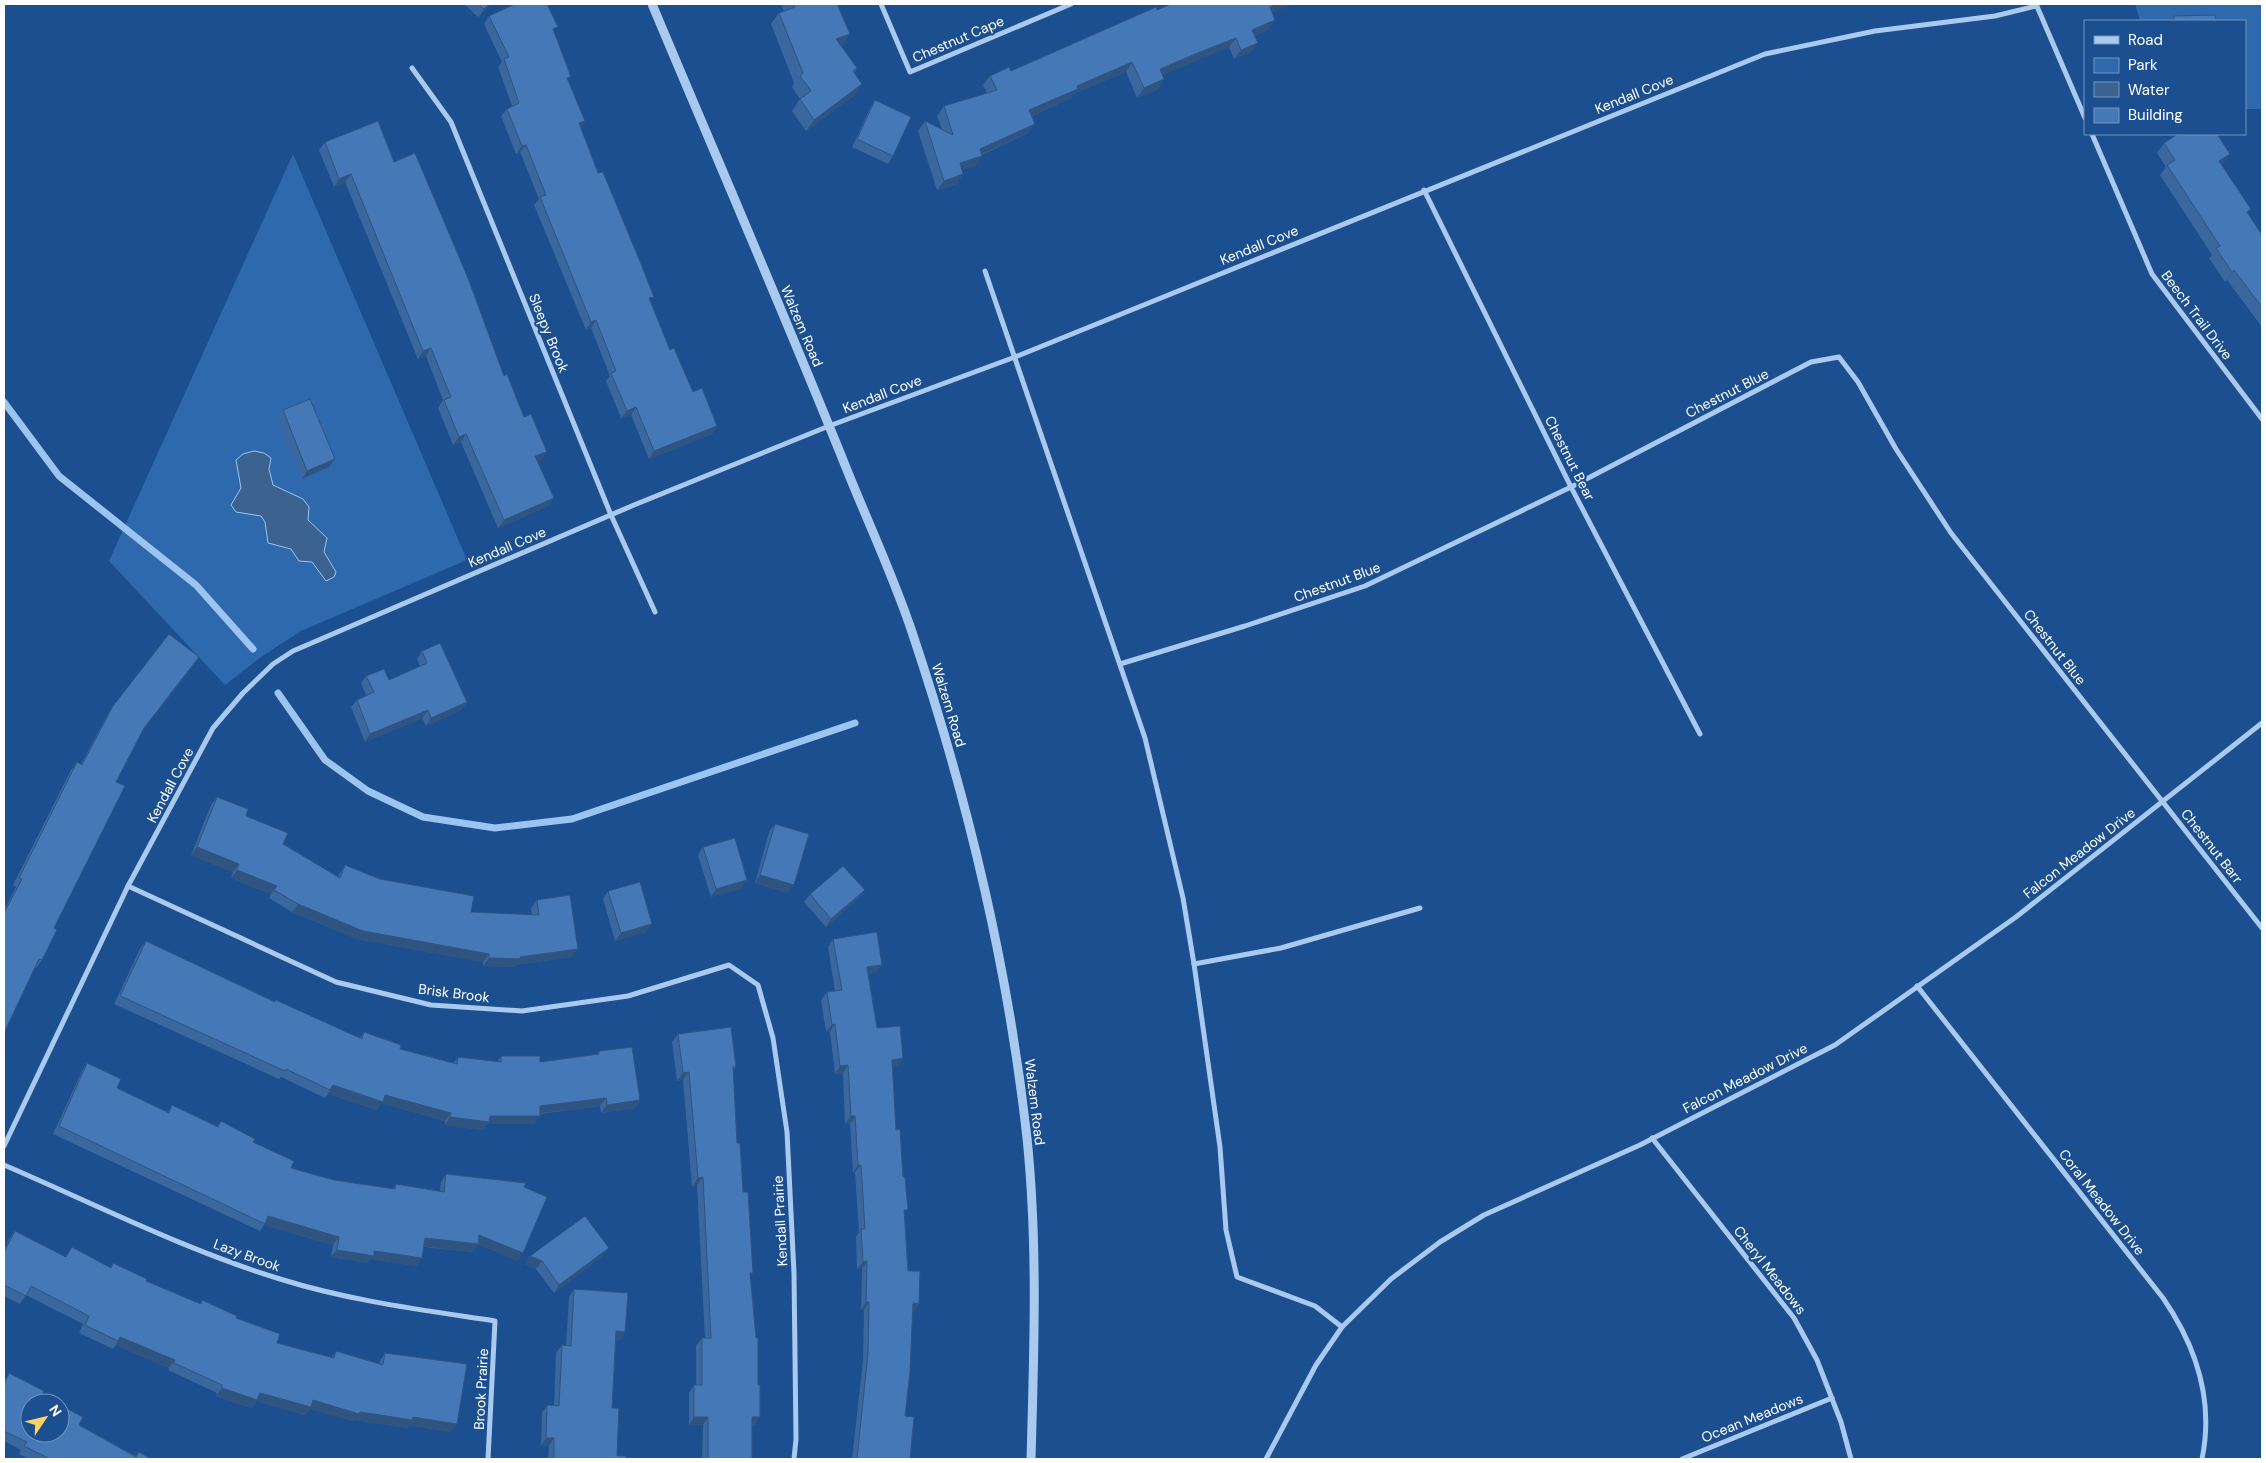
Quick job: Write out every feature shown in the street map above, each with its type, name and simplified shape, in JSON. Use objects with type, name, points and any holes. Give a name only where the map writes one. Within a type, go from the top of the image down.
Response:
[{"type":"street","name":"Walzem Road","points":[[652,4],[829,426],[912,630],[968,817],[1008,1007],[1027,1140],[1033,1238],[1035,1320],[1031,1459]]},
{"type":"street","name":"Chestnut Cape","points":[[881,4],[910,72],[1071,4]]},
{"type":"street","name":"Kendall Cove","points":[[4,1146],[128,886],[213,728],[242,693],[273,664],[293,650],[611,515],[829,426],[1015,357],[1424,190],[1765,54],[1875,31],[1995,16],[2036,5]]},
{"type":"street","points":[[2036,5],[2084,116]]},
{"type":"street","name":"Sleepy Brook","points":[[412,68],[451,122],[611,515],[654,612]]},
{"type":"street","name":"Beech Trail Drive","points":[[2092,135],[2152,274],[2262,419]]},
{"type":"street","name":"Chestnut Bear","points":[[1424,190],[1571,487],[1700,734]]},
{"type":"street","points":[[985,271],[1145,738],[1183,898],[1220,1147],[1226,1230],[1237,1277],[1315,1306],[1342,1327]]},
{"type":"street","name":"Chestnut Blue","points":[[1120,664],[1246,626],[1365,586],[1571,487],[1811,362],[1839,357],[1858,382],[1896,449],[1951,533],[2162,802]]},
{"type":"street","name":"Falcon Meadow Drive","points":[[1266,1459],[1316,1365],[1342,1327],[1391,1279],[1440,1242],[1484,1215],[1652,1138],[1835,1045],[2016,917],[2262,723]]},
{"type":"street","name":"Chestnut Barr","points":[[2162,802],[2262,928]]},
{"type":"street","name":"Brisk Brook","points":[[128,886],[336,982],[431,1005],[522,1011],[628,996],[729,965],[758,985]]},
{"type":"street","points":[[1194,964],[1281,948],[1420,908]]},
{"type":"street","name":"Kendall Prairie","points":[[758,985],[773,1038],[787,1132],[794,1274],[796,1440],[794,1459]]},
{"type":"street","name":"Coral Meadow Drive","points":[[1917,986],[2163,1298],[2178,1320],[2196,1359],[2205,1400],[2206,1443],[2202,1459]]},
{"type":"street","name":"Cheryl Meadows","points":[[1652,1138],[1794,1318],[1817,1360],[1832,1398],[1851,1459]]},
{"type":"street","name":"Lazy Brook","points":[[4,1165],[201,1250],[280,1279],[389,1305],[495,1321]]},
{"type":"street","name":"Brook Prairie","points":[[488,1459],[495,1321]]},
{"type":"street","name":"Ocean Meadows","points":[[1682,1459],[1832,1398]]},
{"type":"green space","points":[[2135,4],[2262,4],[2262,109],[2246,109],[2246,20],[2140,20]]},
{"type":"green space","points":[[293,154],[467,560],[301,631],[261,657],[225,685],[109,561]]},
{"type":"water","points":[[254,451],[264,453],[271,458],[269,469],[273,485],[303,499],[309,507],[308,520],[327,538],[324,552],[336,572],[334,577],[326,581],[312,562],[299,561],[291,549],[268,543],[265,522],[261,516],[236,512],[231,505],[241,488],[236,460],[243,454]]},
{"type":"building","points":[[478,4],[489,4],[484,9]]},
{"type":"building","points":[[515,4],[547,4],[558,27],[553,29],[571,77],[567,78],[585,121],[579,123],[598,173],[603,172],[639,259],[654,297],[649,298],[670,350],[674,348],[693,392],[702,388],[717,426],[654,451],[636,407],[627,411],[611,373],[616,371],[596,320],[591,322],[540,197],[546,195],[526,145],[522,146],[507,109],[519,103],[504,59],[509,57],[489,16]]},
{"type":"building","points":[[794,4],[837,4],[850,34],[836,39],[857,68],[853,71],[862,84],[814,120],[800,99],[811,91],[800,76],[803,73],[779,13],[795,7]]},
{"type":"building","points":[[1171,4],[1277,4],[1270,7],[1275,20],[1252,30],[1258,43],[1241,50],[1236,38],[1200,52],[1160,69],[1164,79],[1144,88],[1132,62],[1077,86],[1078,89],[1029,110],[1035,124],[980,149],[982,156],[960,163],[963,174],[944,181],[925,121],[953,135],[944,106],[997,90],[990,76],[1009,67],[1011,71],[1156,7],[1157,10]]},
{"type":"building","points":[[2215,15],[2216,20],[2174,20],[2174,16]]},
{"type":"building","points":[[875,100],[911,117],[893,156],[857,139]]},
{"type":"building","points":[[378,121],[394,162],[415,153],[468,278],[504,376],[507,374],[524,417],[531,414],[547,452],[535,456],[554,498],[504,520],[466,434],[459,437],[444,400],[451,397],[431,348],[423,351],[351,174],[339,179],[325,142]]},
{"type":"building","points":[[2176,135],[2218,135],[2230,154],[2219,161],[2251,209],[2247,212],[2262,235],[2262,307],[2234,270],[2232,272],[2216,248],[2220,246],[2167,165],[2175,160],[2164,143]]},
{"type":"building","points":[[310,399],[335,459],[307,471],[283,410]]},
{"type":"building","points":[[169,634],[199,657],[144,728],[116,782],[125,786],[54,928],[57,930],[42,960],[39,959],[4,1033],[4,913],[22,879],[19,878],[77,762],[82,765],[113,706]]},
{"type":"building","points":[[440,643],[467,702],[431,718],[428,710],[370,734],[357,700],[374,692],[366,676],[384,669],[389,680],[427,663],[422,651]]},
{"type":"building","points":[[217,797],[248,809],[246,816],[288,833],[283,844],[340,878],[345,865],[380,879],[474,896],[471,912],[539,915],[537,900],[570,895],[578,949],[520,957],[520,959],[489,958],[489,954],[363,931],[298,904],[274,890],[277,886],[237,870],[239,864],[197,847]]},
{"type":"building","points":[[775,824],[809,834],[794,885],[760,875]]},
{"type":"building","points":[[735,838],[747,880],[716,889],[703,847]]},
{"type":"building","points":[[843,866],[865,890],[831,919],[810,894]]},
{"type":"building","points":[[640,882],[652,924],[621,933],[608,891]]},
{"type":"building","points":[[877,932],[882,965],[867,967],[877,1028],[900,1026],[903,1058],[892,1060],[896,1130],[900,1129],[903,1177],[905,1177],[908,1210],[904,1210],[908,1271],[920,1271],[919,1304],[913,1303],[910,1372],[905,1416],[914,1417],[910,1459],[857,1459],[868,1353],[869,1302],[866,1302],[867,1261],[863,1262],[861,1229],[865,1229],[861,1165],[858,1165],[855,1116],[851,1116],[848,1065],[840,1066],[835,1024],[832,1025],[827,992],[842,990],[833,939]]},
{"type":"building","points":[[146,941],[275,1002],[276,1000],[362,1039],[364,1032],[401,1045],[400,1049],[457,1064],[458,1057],[501,1062],[501,1056],[540,1056],[540,1062],[599,1054],[599,1051],[632,1047],[640,1100],[607,1105],[606,1098],[540,1106],[540,1116],[490,1116],[489,1122],[450,1117],[451,1113],[385,1095],[383,1102],[333,1085],[330,1090],[120,996]]},
{"type":"building","points":[[731,1027],[736,1067],[733,1067],[737,1143],[740,1143],[743,1192],[748,1192],[753,1273],[750,1273],[756,1338],[758,1338],[760,1417],[752,1417],[752,1459],[708,1459],[708,1417],[694,1417],[694,1385],[702,1385],[702,1338],[711,1338],[703,1177],[698,1178],[689,1072],[683,1073],[678,1034]]},
{"type":"building","points":[[87,1063],[121,1079],[117,1088],[169,1113],[172,1105],[218,1127],[221,1121],[255,1139],[253,1142],[294,1161],[291,1168],[334,1180],[395,1189],[396,1184],[444,1192],[446,1174],[526,1183],[524,1187],[547,1197],[523,1253],[479,1235],[478,1244],[425,1238],[422,1258],[374,1251],[374,1256],[337,1250],[339,1237],[268,1216],[265,1224],[59,1126]]},
{"type":"building","points":[[585,1216],[609,1248],[559,1285],[542,1261],[530,1256]]},
{"type":"building","points":[[15,1231],[66,1257],[72,1247],[111,1268],[113,1263],[147,1279],[146,1281],[201,1304],[202,1300],[237,1316],[236,1318],[280,1334],[277,1343],[334,1358],[336,1351],[383,1365],[385,1353],[467,1364],[457,1424],[413,1417],[412,1420],[360,1412],[359,1414],[313,1400],[311,1407],[260,1393],[257,1400],[222,1388],[222,1385],[174,1363],[175,1360],[120,1337],[118,1341],[85,1325],[89,1316],[31,1286],[26,1296],[4,1285],[4,1252]]},
{"type":"building","points":[[574,1289],[628,1293],[625,1332],[616,1331],[612,1408],[619,1408],[617,1456],[626,1456],[626,1459],[554,1459],[554,1438],[546,1438],[547,1405],[559,1406],[562,1345],[571,1346]]},
{"type":"building","points":[[9,1373],[44,1391],[43,1393],[20,1393],[20,1439],[4,1431],[4,1384]]},
{"type":"building","points":[[70,1410],[83,1417],[79,1425],[136,1457],[139,1452],[151,1459],[50,1459],[24,1446],[26,1443],[70,1443]]},
{"type":"waterway","points":[[4,402],[59,476],[196,585],[253,649]]},
{"type":"waterway","points":[[278,693],[325,760],[368,791],[423,817],[495,828],[572,819],[855,723]]}]
